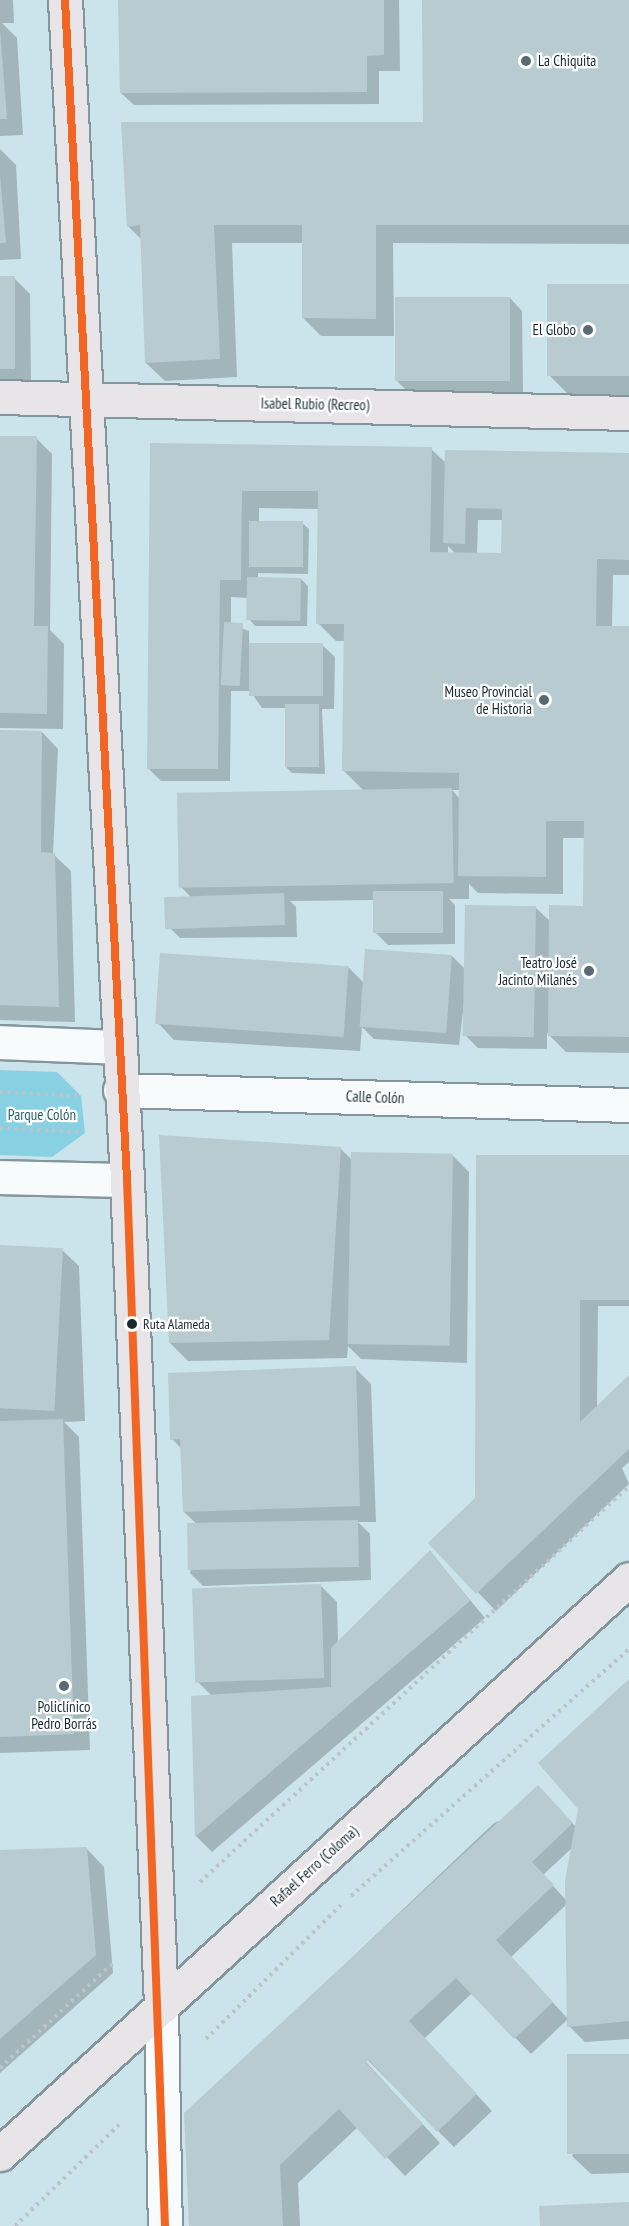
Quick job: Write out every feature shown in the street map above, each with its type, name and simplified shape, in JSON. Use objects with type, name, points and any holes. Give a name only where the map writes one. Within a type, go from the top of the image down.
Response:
[{"type":"main road","points":[[65,0],[87,398],[120,1090],[127,1180],[161,2006]]},
{"type":"main road","name":"Isabel Rubio (Recreo)","points":[[0,397],[629,413]]},
{"type":"main road","name":"Rafael Ferro (Coloma)","points":[[0,2154],[629,1579]]},
{"type":"street","points":[[0,1042],[118,1047]]},
{"type":"street","name":"Calle Colón","points":[[120,1090],[629,1105]]},
{"type":"street","points":[[0,1177],[127,1180]]},
{"type":"street","points":[[161,2006],[165,2226]]},
{"type":"path","points":[[0,1092],[81,1096]]},
{"type":"path","points":[[0,1128],[85,1133]]},
{"type":"path","points":[[0,2068],[629,1486]]},
{"type":"path","points":[[15,2226],[342,1904],[629,1649]]},
{"type":"green space","name":"Parque Colón","points":[[0,1070],[57,1072],[81,1096],[85,1133],[52,1157],[0,1155]]},
{"type":"building","points":[[118,0],[384,0],[384,55],[367,56],[367,92],[120,93]]},
{"type":"building","points":[[422,0],[629,0],[629,225],[376,225],[376,319],[302,318],[302,225],[214,225],[220,359],[145,363],[140,225],[127,227],[121,122],[423,122]]},
{"type":"building","points":[[0,30],[7,119],[0,119]]},
{"type":"building","points":[[0,175],[6,243],[0,243]]},
{"type":"building","points":[[0,276],[15,276],[15,369],[0,369]]},
{"type":"building","name":"El Globo","points":[[547,284],[629,284],[629,376],[547,376]]},
{"type":"building","points":[[395,297],[510,297],[510,381],[395,381]]},
{"type":"building","points":[[0,436],[37,436],[34,626],[48,626],[47,714],[0,713]]},
{"type":"building","points":[[150,443],[432,447],[430,552],[501,553],[502,509],[466,508],[465,544],[443,543],[445,450],[629,453],[629,560],[597,559],[596,626],[629,626],[629,1037],[548,1036],[549,905],[583,906],[584,821],[546,821],[546,877],[458,876],[459,773],[342,771],[344,624],[316,624],[318,491],[242,491],[241,580],[220,580],[218,769],[147,769]]},
{"type":"building","points":[[249,521],[303,521],[303,567],[249,567]]},
{"type":"building","points":[[247,577],[301,578],[300,621],[246,620]]},
{"type":"building","points":[[224,622],[243,623],[240,686],[221,685]]},
{"type":"building","points":[[249,643],[323,643],[323,696],[249,696]]},
{"type":"building","points":[[285,704],[319,704],[319,767],[285,767]]},
{"type":"building","points":[[0,730],[42,731],[41,852],[55,853],[59,1007],[0,1005]]},
{"type":"building","points":[[452,788],[454,883],[179,888],[177,793]]},
{"type":"building","points":[[373,891],[443,891],[443,933],[373,933]]},
{"type":"building","points":[[284,893],[285,925],[165,929],[164,897]]},
{"type":"building","points":[[465,905],[536,906],[534,1037],[463,1036]]},
{"type":"building","points":[[365,949],[452,955],[446,1033],[360,1027]]},
{"type":"building","points":[[160,953],[349,966],[344,1037],[155,1024]]},
{"type":"building","points":[[159,1135],[341,1147],[329,1340],[169,1343]]},
{"type":"building","points":[[351,1152],[453,1154],[450,1346],[348,1344]]},
{"type":"building","points":[[476,1155],[629,1155],[629,1300],[580,1300],[580,1422],[629,1375],[629,1449],[476,1594],[428,1543],[475,1498]]},
{"type":"building","points":[[0,1245],[63,1248],[54,1411],[0,1408]]},
{"type":"building","points":[[356,1366],[360,1506],[183,1512],[180,1439],[170,1440],[168,1373]]},
{"type":"building","points":[[63,1419],[74,1734],[0,1737],[0,1421]]},
{"type":"building","points":[[358,1520],[359,1567],[188,1570],[187,1523]]},
{"type":"building","points":[[430,1550],[470,1601],[195,1837],[191,1696],[331,1687],[331,1648]]},
{"type":"building","points":[[321,1584],[324,1678],[195,1682],[192,1589]]},
{"type":"building","points":[[629,1679],[629,2021],[567,2027],[565,1881],[578,1809],[538,1763]]},
{"type":"building","points":[[538,1785],[573,1823],[532,1862],[554,1885],[496,1940],[553,2002],[514,2039],[456,1978],[409,2021],[477,2094],[437,2132],[369,2060],[366,2063],[423,2124],[385,2159],[339,2109],[280,2165],[283,2226],[189,2226],[184,2113]]},
{"type":"building","points":[[87,1847],[96,1955],[0,2039],[0,1850]]},
{"type":"building","points":[[567,2054],[629,2054],[629,2154],[567,2154]]},
{"type":"building","points":[[629,2202],[629,2226],[540,2226],[539,2206]]},
{"type":"transit line","points":[[65,0],[127,1180],[165,2226]]},
{"type":"place","name":"La Chiquita","points":[[526,61]]},
{"type":"place","name":"El Globo","points":[[588,330]]},
{"type":"place","name":"Museo Provincial de Historia","points":[[544,700]]},
{"type":"place","name":"Teatro José Jacinto Milanés","points":[[589,971]]},
{"type":"place","name":"Ruta Alameda","points":[[132,1324]]},
{"type":"place","name":"Policlínico Pedro Borrás","points":[[64,1686]]}]
